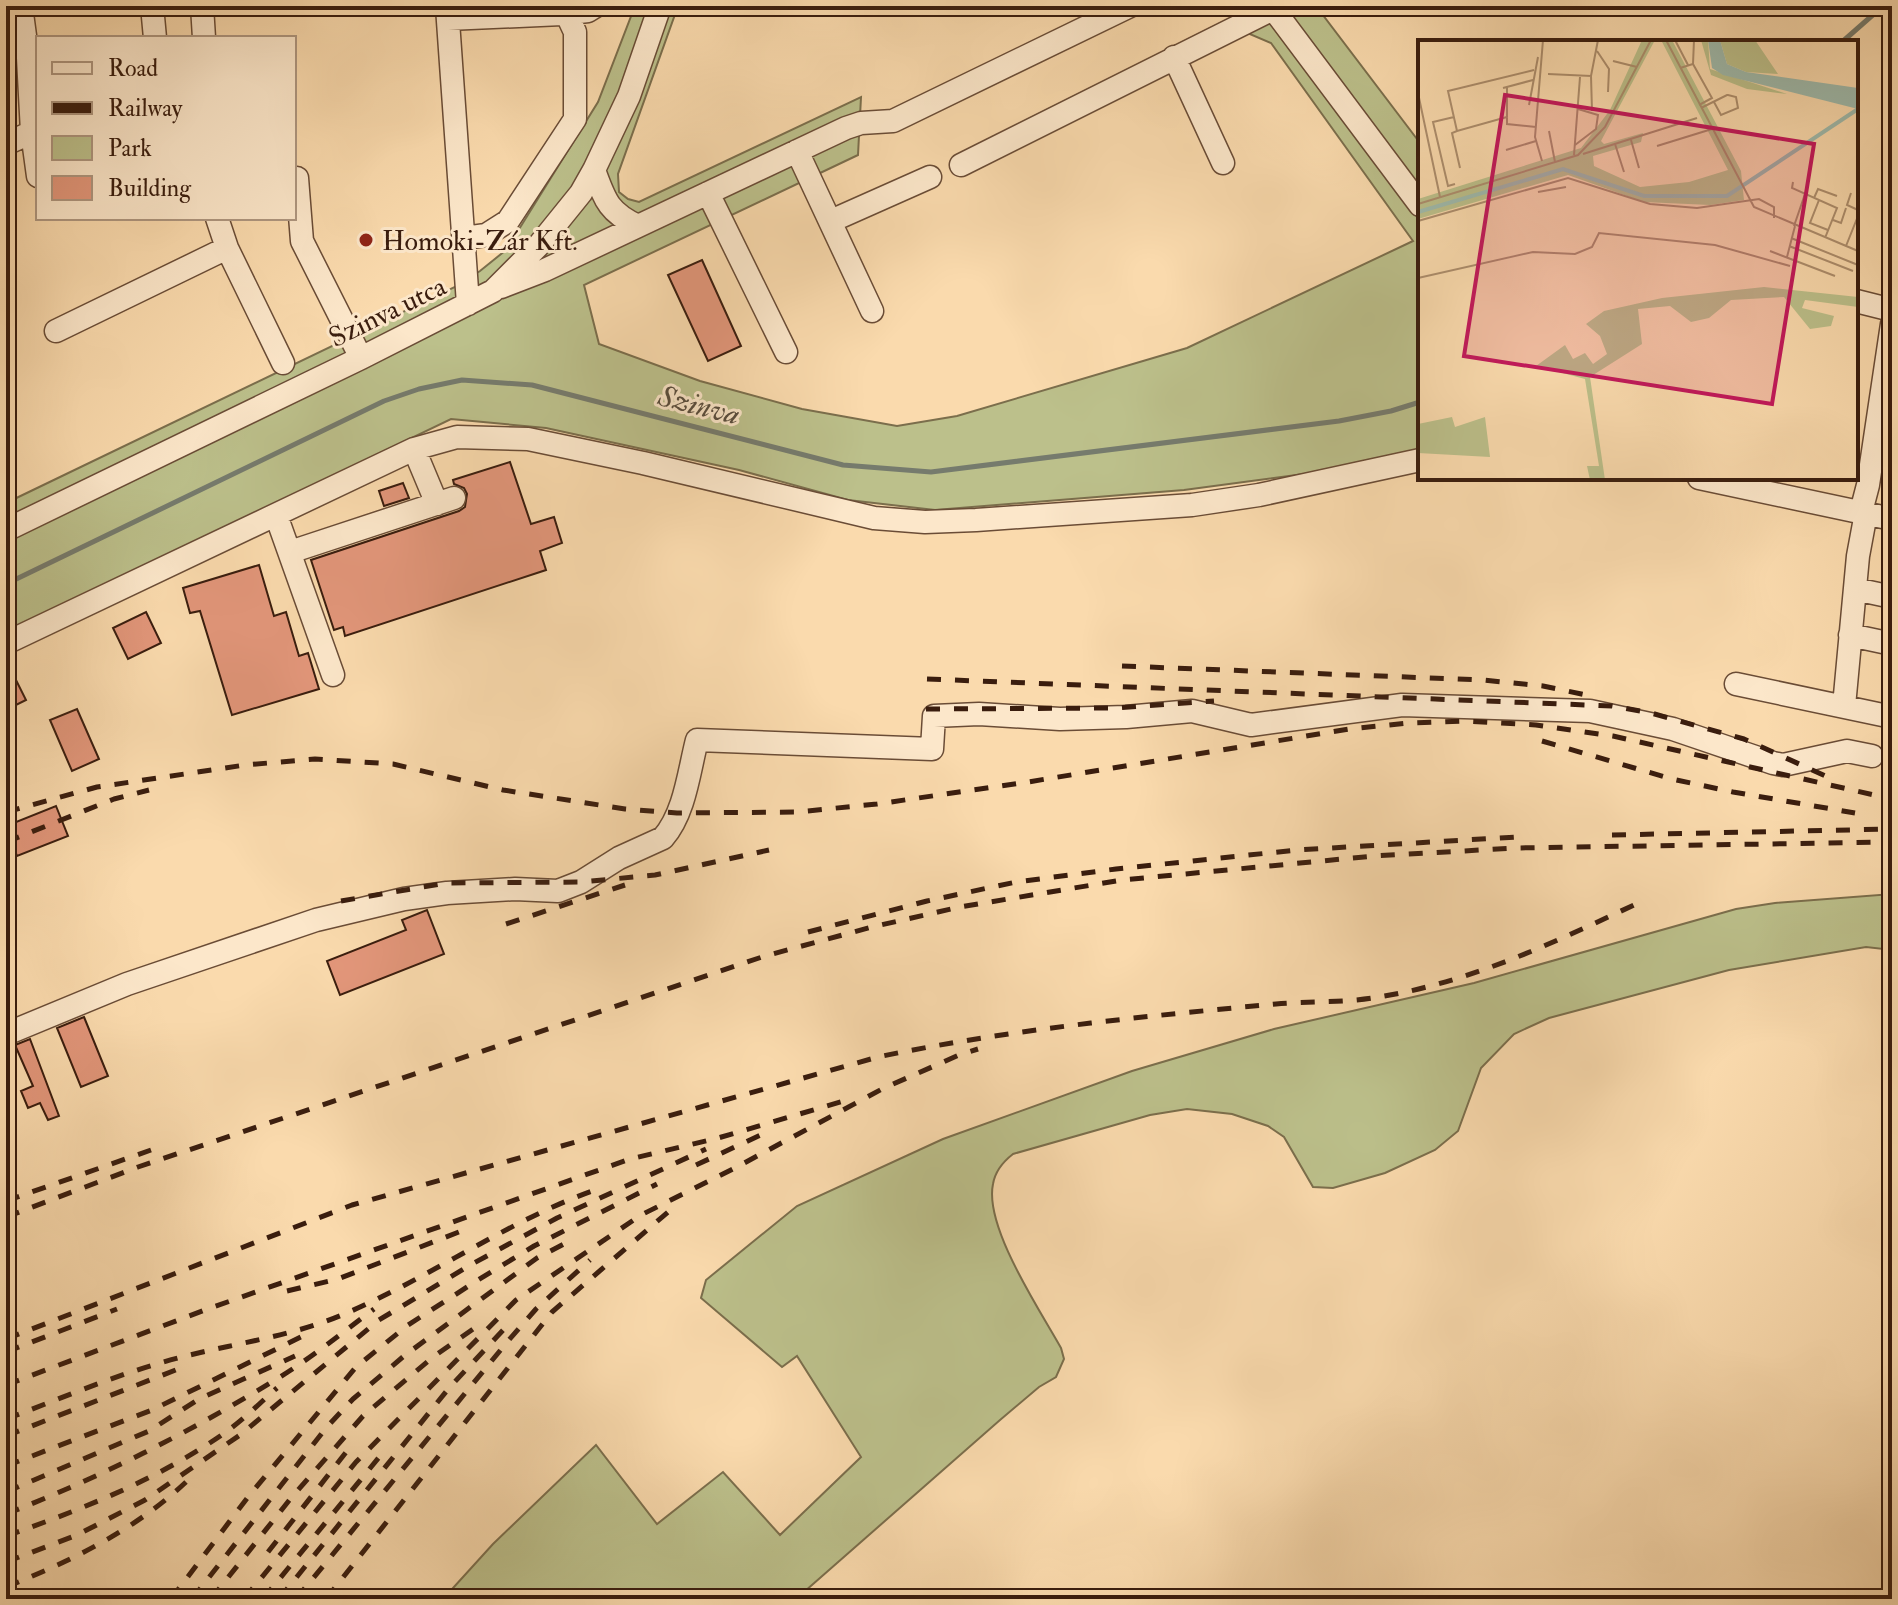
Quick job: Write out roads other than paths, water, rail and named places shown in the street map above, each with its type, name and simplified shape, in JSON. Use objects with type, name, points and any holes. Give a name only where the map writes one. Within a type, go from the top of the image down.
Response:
[{"type":"street","points":[[21,6],[36,161]]},
{"type":"street","points":[[152,6],[155,36]]},
{"type":"street","points":[[202,6],[204,36]]},
{"type":"street","points":[[468,304],[448,12],[533,10],[562,14],[588,11],[596,6]]},
{"type":"street","name":"Szinva utca","points":[[6,530],[493,291],[555,226],[581,193],[629,96],[660,6]]},
{"type":"street","points":[[493,291],[545,270],[861,123],[893,121],[1130,6]]},
{"type":"street","points":[[961,165],[1272,7],[1418,202]]},
{"type":"street","points":[[464,238],[486,235],[508,221],[575,119],[575,32],[568,17],[562,14]]},
{"type":"street","points":[[1174,57],[1223,163]]},
{"type":"street","points":[[6,144],[32,132]]},
{"type":"street","points":[[797,151],[872,311]]},
{"type":"street","points":[[594,170],[604,199],[612,210],[638,226]]},
{"type":"street","points":[[831,221],[930,177]]},
{"type":"street","points":[[297,178],[302,241],[361,358]]},
{"type":"street","points":[[708,193],[786,352]]},
{"type":"street","points":[[218,220],[227,248],[283,363]]},
{"type":"street","points":[[56,331],[227,248]]},
{"type":"street","points":[[1858,302],[1892,310]]},
{"type":"street","points":[[1844,706],[1858,556],[1892,324]]},
{"type":"street","points":[[6,643],[416,448],[457,437],[528,439],[874,518],[925,522],[1192,505],[1259,495],[1418,460]]},
{"type":"street","points":[[290,552],[446,501],[416,448]]},
{"type":"street","points":[[1730,481],[1892,519]]},
{"type":"street","points":[[276,515],[333,675]]},
{"type":"street","points":[[1855,589],[1892,597]]},
{"type":"street","points":[[1850,635],[1892,644]]},
{"type":"street","points":[[1736,684],[1892,717]]},
{"type":"street","points":[[6,1034],[127,984],[316,920],[418,897],[476,891],[569,888],[619,858],[663,838],[682,799],[697,740],[932,749],[934,716],[979,714],[1060,719],[1192,711],[1251,725],[1402,705],[1590,711],[1673,729],[1783,765],[1847,751],[1872,756]]},
{"type":"waterway","name":"Szinva","points":[[1844,40],[1883,6]]},
{"type":"waterway","name":"Szinva","points":[[6,584],[384,401],[419,389],[462,380],[532,385],[843,465],[931,472],[1339,421],[1418,403]]},
{"type":"railway","points":[[1122,666],[1483,680],[1543,686],[1596,697]]},
{"type":"railway","points":[[927,679],[1612,706],[1651,713],[1744,739],[1830,778]]},
{"type":"railway","points":[[926,709],[1116,708],[1214,701]]},
{"type":"railway","points":[[6,812],[97,787],[245,765],[315,759],[393,764],[503,790],[625,809],[677,813],[797,812],[1028,782],[1349,729],[1465,721],[1536,725],[1613,736],[1892,799]]},
{"type":"railway","points":[[1542,741],[1672,779],[1855,813]]},
{"type":"railway","points":[[6,842],[114,799],[149,790]]},
{"type":"railway","points":[[1612,835],[1892,829]]},
{"type":"railway","points":[[808,932],[1016,882],[1297,850],[1516,837]]},
{"type":"railway","points":[[6,1217],[138,1167],[765,956],[960,907],[1122,880],[1374,856],[1516,848],[1892,842]]},
{"type":"railway","points":[[341,901],[446,883],[581,882],[655,875],[769,850]]},
{"type":"railway","points":[[506,924],[625,885]]},
{"type":"railway","points":[[6,1339],[352,1205],[878,1057],[1076,1025],[1276,1004],[1366,999],[1413,990],[1511,960],[1636,904]]},
{"type":"railway","points":[[244,1599],[356,1462],[516,1300],[641,1215],[882,1089],[978,1049]]},
{"type":"railway","points":[[6,1385],[205,1310],[630,1159],[718,1138],[847,1100]]},
{"type":"railway","points":[[696,1165],[765,1133]]},
{"type":"railway","points":[[6,1562],[77,1535],[145,1500],[240,1435],[379,1320],[472,1264],[557,1218],[706,1149]]},
{"type":"railway","points":[[6,1201],[151,1150]]},
{"type":"railway","points":[[171,1599],[248,1497],[356,1367],[408,1325],[478,1280],[534,1246],[657,1184]]},
{"type":"railway","points":[[6,1419],[141,1369],[298,1330],[342,1315],[528,1219],[592,1191]]},
{"type":"railway","points":[[326,1599],[552,1312],[675,1206]]},
{"type":"railway","points":[[287,1291],[338,1279],[464,1230]]},
{"type":"railway","points":[[192,1599],[326,1428],[353,1399],[404,1356],[537,1258],[564,1244]]},
{"type":"railway","points":[[296,1599],[508,1341],[536,1309],[590,1260]]},
{"type":"railway","points":[[6,1352],[117,1309]]},
{"type":"railway","points":[[6,1514],[110,1469],[210,1418],[288,1372],[374,1309]]},
{"type":"railway","points":[[211,1599],[291,1498],[363,1416],[433,1357],[479,1325]]},
{"type":"railway","points":[[279,1599],[449,1388],[505,1328]]},
{"type":"railway","points":[[6,1466],[152,1410],[309,1333]]},
{"type":"railway","points":[[6,1492],[149,1431],[199,1399],[295,1356]]},
{"type":"railway","points":[[6,1436],[186,1366]]},
{"type":"railway","points":[[6,1536],[92,1504],[174,1464],[226,1432],[277,1388]]},
{"type":"railway","points":[[263,1599],[385,1450]]},
{"type":"railway","points":[[268,1552],[347,1451]]},
{"type":"railway","points":[[6,1587],[101,1543],[146,1515],[186,1482]]},
{"type":"place","name":"Homoki-Zár Kft.","points":[[366,240]]}]
